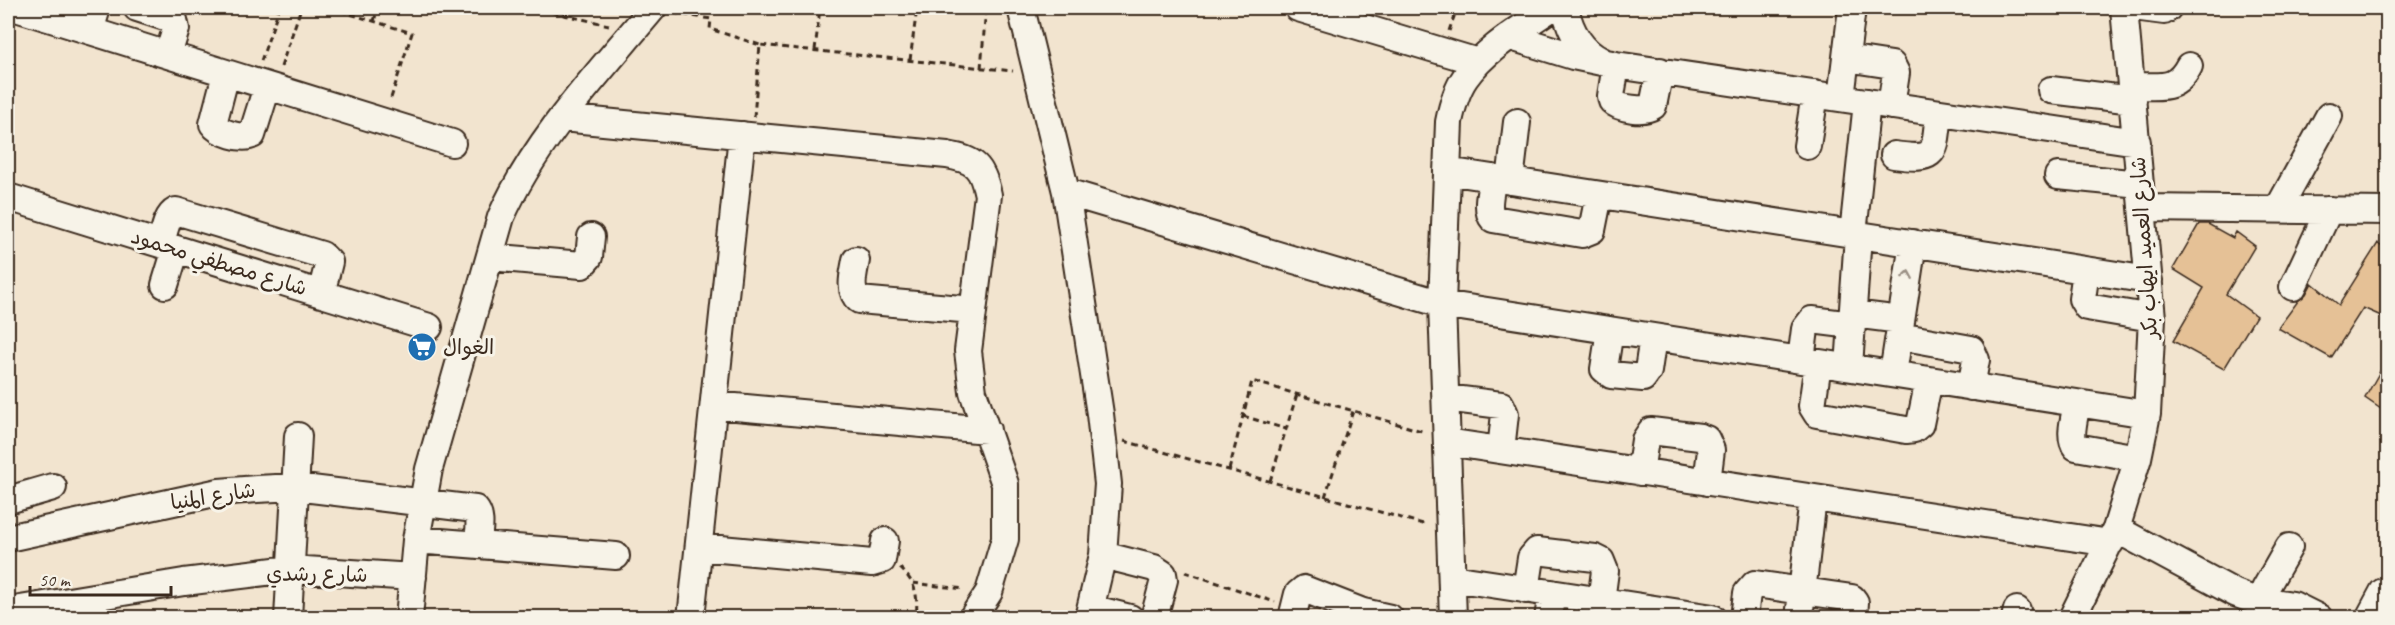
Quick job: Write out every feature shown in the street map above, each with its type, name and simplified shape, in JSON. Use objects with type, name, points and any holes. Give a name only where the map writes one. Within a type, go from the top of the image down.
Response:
[{"type":"street","points":[[16,8],[94,19],[168,56],[452,143]]},
{"type":"street","points":[[137,8],[174,20],[176,28],[168,56]]},
{"type":"street","points":[[409,618],[416,540],[429,469],[501,217],[512,192],[543,142],[652,8]]},
{"type":"street","points":[[1021,8],[1066,192],[1108,484],[1103,555],[1090,613],[1130,618]]},
{"type":"street","points":[[1299,8],[1478,62]]},
{"type":"street","points":[[1461,616],[1452,578],[1442,304],[1449,122],[1454,100],[1464,79],[1478,62],[1551,8]]},
{"type":"street","points":[[1565,8],[1576,39],[1593,57],[1610,64]]},
{"type":"street","points":[[1841,98],[1852,8]]},
{"type":"street","name":"شارع العميد ايهاب بكر","points":[[2072,618],[2113,536],[2138,458],[2147,414],[2152,318],[2124,8]]},
{"type":"street","points":[[2141,8],[2160,10],[2168,8]]},
{"type":"street","points":[[1511,37],[1573,56],[1610,64],[2136,142]]},
{"type":"street","points":[[1846,58],[1892,65],[1896,73],[1879,104],[1856,234],[1849,367]]},
{"type":"street","points":[[1610,64],[1611,96],[1615,105],[1644,110],[1653,106],[1660,71]]},
{"type":"street","points":[[2052,90],[2132,93],[2171,85],[2183,78],[2189,66]]},
{"type":"street","points":[[226,74],[213,124],[218,130],[245,138],[252,135],[265,86]]},
{"type":"street","points":[[1807,146],[1815,94]]},
{"type":"street","points":[[1894,155],[1920,159],[1933,151],[1939,113]]},
{"type":"street","points":[[2278,209],[2329,116]]},
{"type":"street","points":[[562,118],[935,154],[968,159],[983,174],[988,195],[968,351],[973,392],[1005,484],[1005,539],[989,592],[972,618]]},
{"type":"street","points":[[1517,122],[1501,180],[1489,208],[1489,214],[1493,219],[1582,234],[1592,230],[1599,195]]},
{"type":"street","points":[[691,618],[747,136]]},
{"type":"street","points":[[1447,171],[2149,280]]},
{"type":"street","points":[[2058,176],[2141,196],[2278,209],[2388,211]]},
{"type":"street","points":[[1066,192],[1442,304],[2147,414]]},
{"type":"street","name":"شارع مصطفي محمود","points":[[8,197],[429,327]]},
{"type":"street","points":[[2293,287],[2329,210]]},
{"type":"street","points":[[165,285],[168,219],[176,211],[327,258],[329,262],[321,294]]},
{"type":"street","points":[[490,257],[582,265],[590,257],[591,237]]},
{"type":"street","points":[[1893,374],[1913,243]]},
{"type":"street","points":[[856,260],[852,290],[854,296],[859,300],[973,310]]},
{"type":"street","points":[[2086,271],[2082,299],[2087,307],[2152,318]]},
{"type":"street","points":[[1929,380],[1920,424],[1914,429],[1906,430],[1817,414],[1812,406],[1805,328],[1812,320],[1853,320],[1900,328],[1971,350],[1976,360],[1971,387]]},
{"type":"street","points":[[1610,330],[1604,369],[1611,375],[1644,378],[1648,371],[1653,337]]},
{"type":"street","points":[[1446,398],[1501,405],[1505,414],[1501,450]]},
{"type":"street","points":[[2077,403],[2072,437],[2072,443],[2076,447],[2138,458]]},
{"type":"street","points":[[714,405],[987,430]]},
{"type":"street","points":[[1640,472],[1645,440],[1652,431],[1689,436],[1706,439],[1710,444],[1712,450],[1707,482]]},
{"type":"street","points":[[288,618],[298,436]]},
{"type":"street","points":[[1447,441],[1813,498],[2113,536],[2235,593],[2260,608],[2293,605],[2319,618]]},
{"type":"street","points":[[8,500],[53,487]]},
{"type":"street","name":"شارع المنيا","points":[[8,538],[219,492],[295,487],[475,509],[480,519],[478,545]]},
{"type":"street","points":[[1799,618],[1813,498]]},
{"type":"street","points":[[416,540],[616,556]]},
{"type":"street","points":[[699,546],[872,563],[882,560],[885,548]]},
{"type":"street","points":[[2260,608],[2289,546]]},
{"type":"street","points":[[1526,590],[1531,558],[1538,551],[1595,558],[1604,565],[1605,571],[1601,601]]},
{"type":"street","points":[[1103,555],[1159,570],[1164,580],[1154,618]]},
{"type":"street","name":"شارع رشدي","points":[[8,611],[184,582],[290,569],[413,577]]},
{"type":"street","points":[[1452,578],[1526,590],[1550,605],[1601,601],[1678,615],[1713,618]]},
{"type":"street","points":[[1744,618],[1747,593],[1755,584],[1851,598],[1855,602],[1854,618]]},
{"type":"street","points":[[1293,613],[1298,594],[1304,589],[1351,613],[1390,618]]},
{"type":"street","points":[[2369,618],[2383,592]]},
{"type":"path","points":[[265,86],[279,8]]},
{"type":"path","points":[[265,86],[301,8]]},
{"type":"path","points":[[331,8],[345,10],[412,33],[383,123]]},
{"type":"path","points":[[374,21],[378,8]]},
{"type":"path","points":[[532,8],[634,30]]},
{"type":"path","points":[[652,8],[711,19],[710,28],[760,45],[1038,73]]},
{"type":"path","points":[[814,50],[820,8]]},
{"type":"path","points":[[910,60],[917,8]]},
{"type":"path","points":[[981,68],[986,8]]},
{"type":"path","points":[[747,136],[760,45]]},
{"type":"path","points":[[1229,471],[1252,381],[1447,441]]},
{"type":"path","points":[[1270,482],[1297,394]]},
{"type":"path","points":[[1325,497],[1353,411]]},
{"type":"path","points":[[1243,416],[1286,429]]},
{"type":"path","points":[[1102,435],[1450,532]]},
{"type":"path","points":[[885,548],[912,583],[918,596],[916,618]]},
{"type":"path","points":[[1159,570],[1183,571],[1293,613]]},
{"type":"path","points":[[912,583],[989,592]]},
{"type":"building","points":[[2199,224],[2208,224],[2233,238],[2236,232],[2255,246],[2226,294],[2256,316],[2224,369],[2173,341],[2204,288],[2173,269]]},
{"type":"building","points":[[2378,243],[2388,250],[2388,319],[2363,308],[2331,358],[2278,328],[2306,294],[2312,283],[2339,305]]},
{"type":"building","points":[[2388,357],[2388,398],[2381,409],[2365,398]]},
{"type":"place","name":"الغوال","points":[[422,347]]}]
